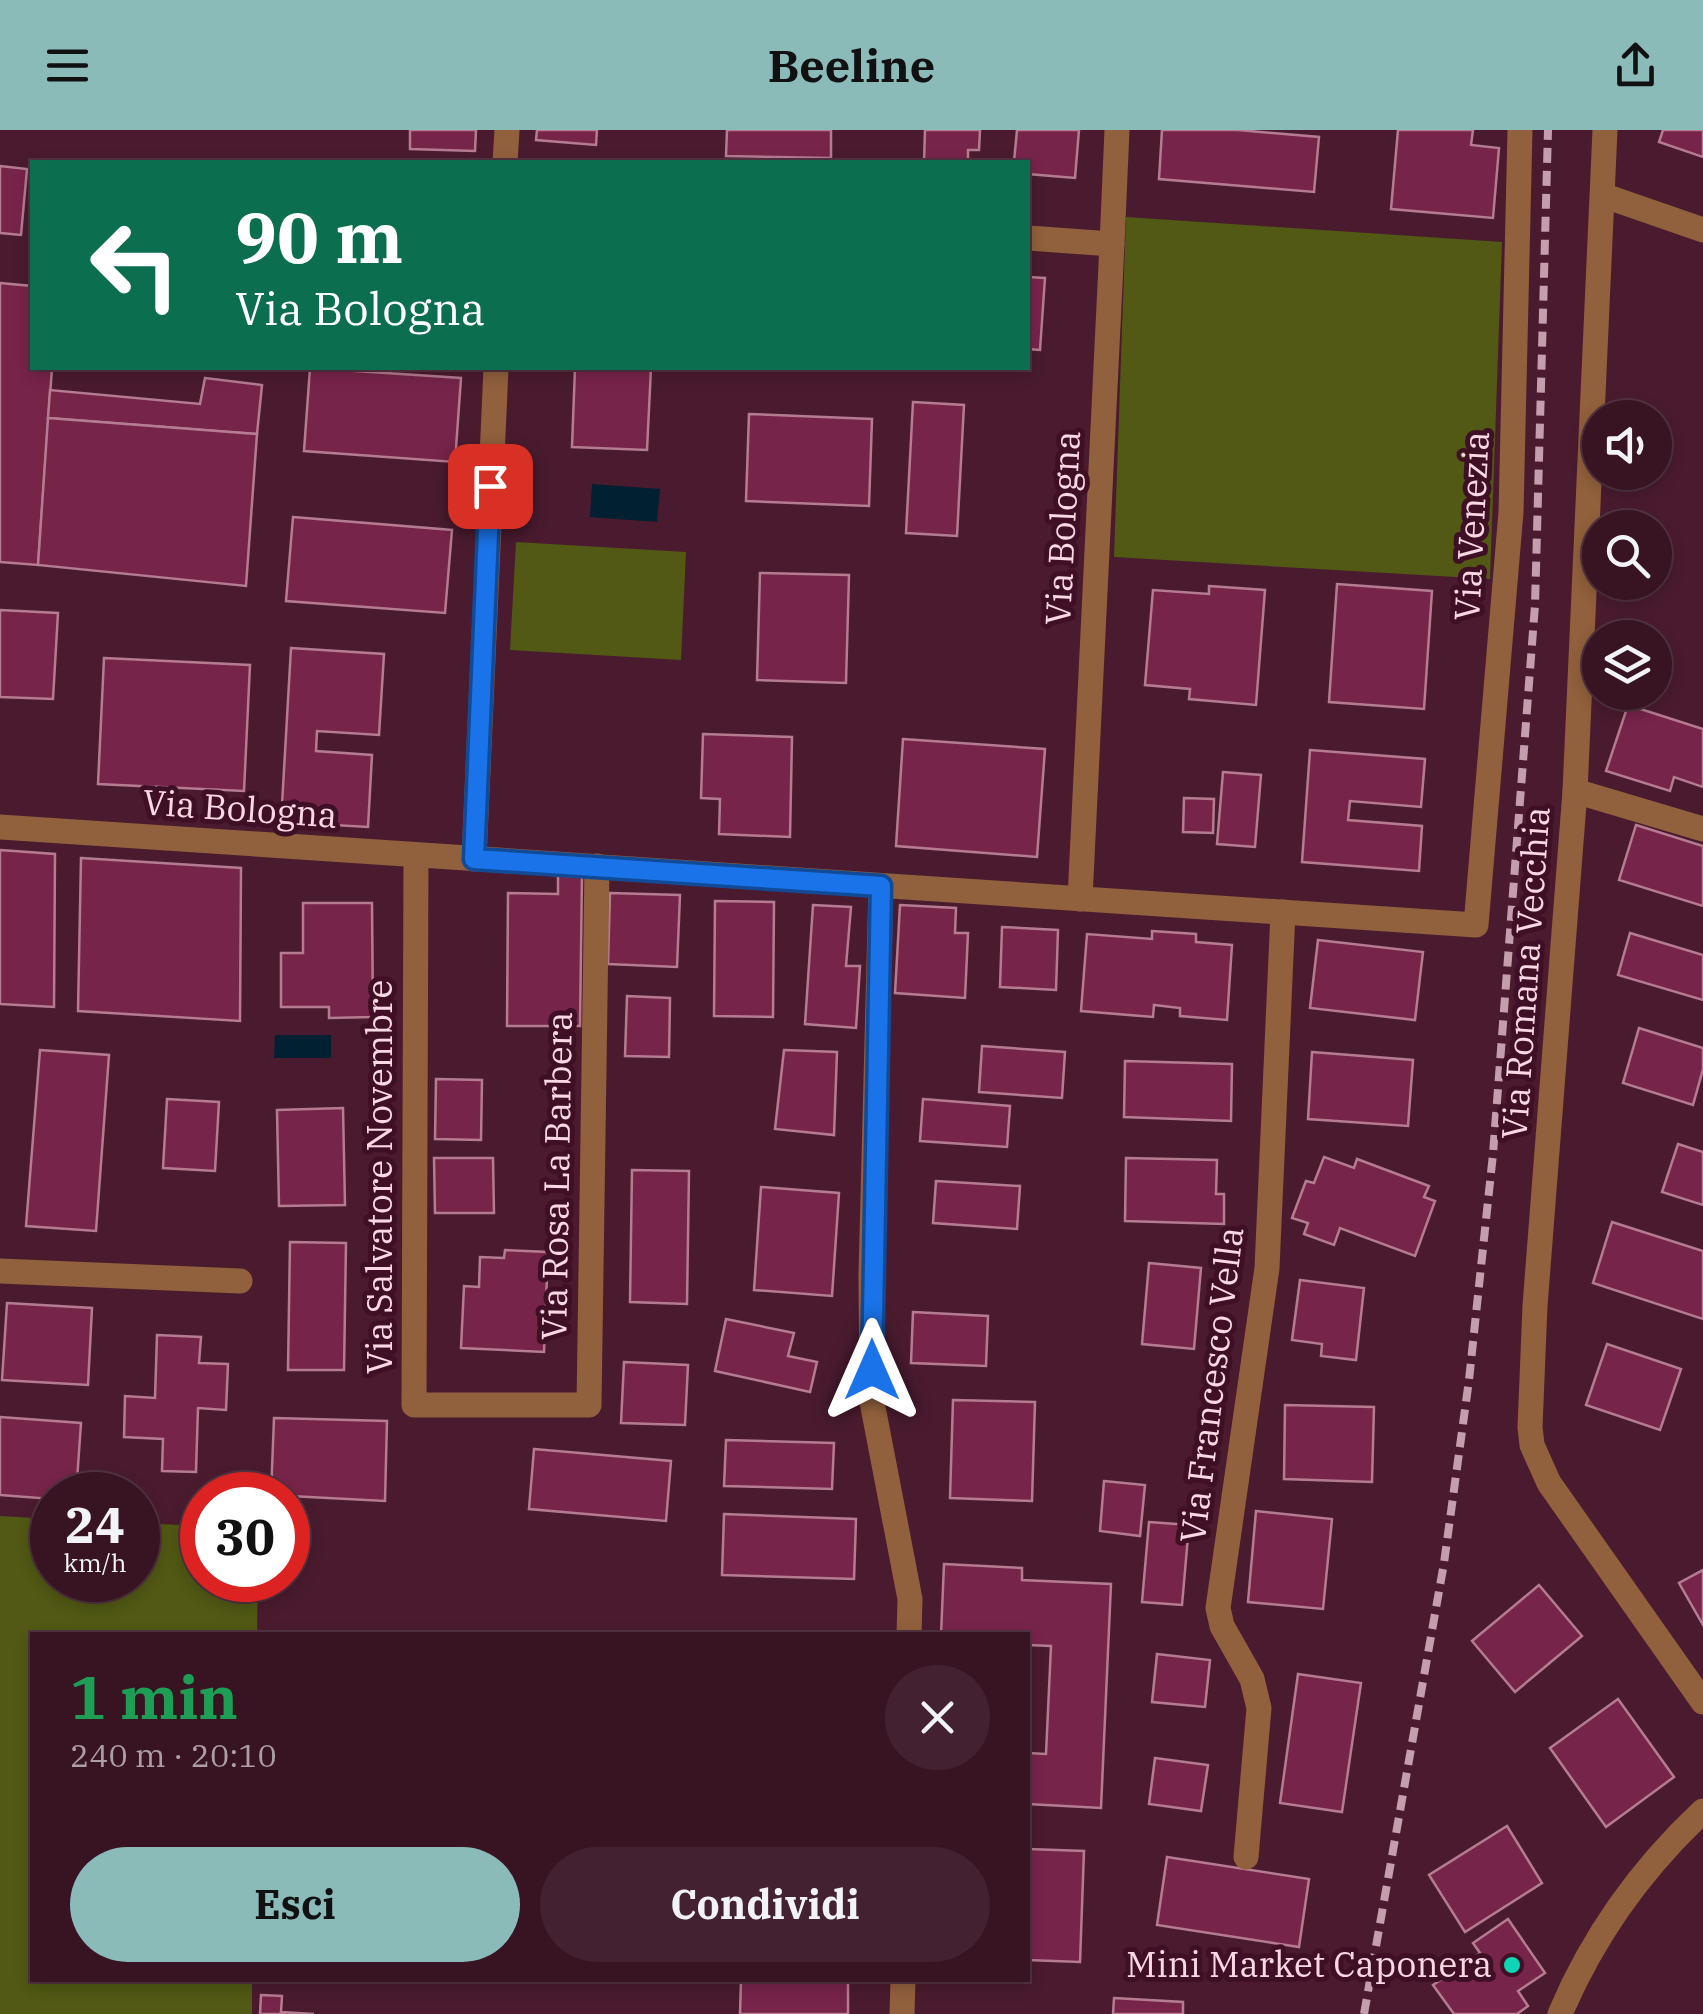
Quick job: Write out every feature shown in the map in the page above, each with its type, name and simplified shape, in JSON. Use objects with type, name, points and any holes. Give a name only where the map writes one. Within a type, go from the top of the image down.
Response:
[{"type":"street","points":[[505,160],[507,130]]},
{"type":"street","points":[[1030,238],[1112,244],[1117,130]]},
{"type":"street","name":"Via Venezia","points":[[1476,924],[1510,512],[1520,130]]},
{"type":"street","name":"Via Romana Vecchia","points":[[1606,130],[1575,791],[1535,1306],[1530,1427],[1532,1445],[1549,1483],[1703,1702]]},
{"type":"street","points":[[1605,196],[1703,230]]},
{"type":"street","name":"Via Bologna","points":[[1080,898],[1112,244]]},
{"type":"street","points":[[474,859],[496,370]]},
{"type":"street","points":[[1575,791],[1703,829]]},
{"type":"street","name":"Via Bologna","points":[[0,826],[1476,924]]},
{"type":"street","name":"Via Salvatore Novembre","points":[[416,856],[414,1405],[508,1406]]},
{"type":"street","name":"Via Rosa La Barbera","points":[[508,1406],[590,1405],[597,866]]},
{"type":"street","points":[[881,886],[872,1402],[910,1600],[909,1632]]},
{"type":"street","name":"Via Francesco Vella","points":[[1246,1857],[1259,1708],[1252,1679],[1222,1626],[1218,1608],[1267,1268],[1284,912]]},
{"type":"street","points":[[0,1271],[240,1282]]},
{"type":"street","points":[[1560,2014],[1607,1922],[1656,1856],[1703,1812]]},
{"type":"street","points":[[902,2014],[903,1982]]},
{"type":"green space","points":[[1126,217],[1502,242],[1490,579],[1114,557]]},
{"type":"green space","points":[[516,542],[686,552],[681,660],[510,650]]},
{"type":"green space","points":[[0,1516],[30,1518],[30,1602],[160,1602],[160,1524],[180,1525],[180,1602],[258,1602],[257,1632],[30,1632],[30,1982],[252,1982],[252,2014],[0,2014]]},
{"type":"water","points":[[592,484],[660,489],[657,522],[590,517]]},
{"type":"water","points":[[275,1035],[331,1035],[331,1058],[274,1058]]},
{"type":"building","points":[[410,130],[476,130],[475,151],[410,149]]},
{"type":"building","points":[[537,130],[597,130],[596,145],[536,140]]},
{"type":"building","points":[[727,130],[831,130],[831,158],[726,156]]},
{"type":"building","points":[[925,130],[980,130],[979,150],[968,150],[968,160],[924,160]]},
{"type":"building","points":[[1017,130],[1079,130],[1075,178],[1030,174],[1030,160],[1014,160]]},
{"type":"building","points":[[1162,130],[1238,130],[1319,137],[1314,192],[1159,179]]},
{"type":"building","points":[[1398,130],[1473,130],[1471,145],[1499,148],[1493,218],[1391,209]]},
{"type":"building","points":[[1663,130],[1703,130],[1703,157],[1659,142]]},
{"type":"building","points":[[0,166],[27,169],[21,235],[0,233]]},
{"type":"building","points":[[1030,277],[1045,278],[1040,350],[1030,349]]},
{"type":"building","points":[[0,283],[30,286],[30,370],[52,370],[38,565],[0,562]]},
{"type":"building","points":[[310,370],[461,378],[455,462],[304,451]]},
{"type":"building","points":[[575,370],[651,370],[647,450],[572,447]]},
{"type":"building","points":[[205,378],[262,385],[257,434],[48,418],[50,390],[200,404]]},
{"type":"building","points":[[913,402],[964,405],[957,536],[906,533]]},
{"type":"building","points":[[749,414],[872,419],[869,506],[746,501]]},
{"type":"building","points":[[48,418],[257,434],[246,586],[38,565]]},
{"type":"building","points":[[293,517],[452,530],[445,613],[286,601]]},
{"type":"building","points":[[760,573],[849,575],[846,683],[757,680]]},
{"type":"building","points":[[1337,584],[1432,591],[1424,709],[1329,702]]},
{"type":"building","points":[[1209,586],[1265,590],[1256,705],[1189,699],[1190,689],[1145,685],[1153,590],[1209,594]]},
{"type":"building","points":[[0,610],[58,613],[53,699],[0,697]]},
{"type":"building","points":[[291,648],[384,654],[379,735],[317,731],[316,751],[372,755],[368,827],[281,822]]},
{"type":"building","points":[[104,658],[250,665],[244,791],[98,784]]},
{"type":"building","points":[[1626,710],[1644,710],[1703,729],[1703,787],[1674,777],[1670,791],[1606,771]]},
{"type":"building","points":[[703,734],[792,737],[790,837],[719,834],[720,799],[701,798]]},
{"type":"building","points":[[903,739],[1045,749],[1037,857],[896,846]]},
{"type":"building","points":[[1310,750],[1425,759],[1421,807],[1350,801],[1348,820],[1422,826],[1419,871],[1302,862]]},
{"type":"building","points":[[1223,772],[1261,775],[1255,847],[1217,844]]},
{"type":"building","points":[[1184,798],[1214,799],[1213,833],[1183,832]]},
{"type":"building","points":[[1636,825],[1703,846],[1703,906],[1619,880]]},
{"type":"building","points":[[0,850],[55,854],[54,1007],[0,1004]]},
{"type":"building","points":[[81,858],[241,868],[240,1021],[78,1011]]},
{"type":"building","points":[[558,875],[582,875],[580,1026],[507,1026],[508,893],[558,894]]},
{"type":"building","points":[[610,893],[680,895],[677,967],[608,964]]},
{"type":"building","points":[[715,901],[774,902],[773,1017],[714,1016]]},
{"type":"building","points":[[303,903],[372,903],[373,1017],[329,1018],[329,1007],[281,1007],[281,953],[303,953]]},
{"type":"building","points":[[813,905],[851,907],[846,966],[860,966],[856,1028],[805,1024]]},
{"type":"building","points":[[900,905],[956,908],[955,933],[968,933],[965,998],[895,993]]},
{"type":"building","points":[[1002,927],[1058,930],[1056,990],[1000,987]]},
{"type":"building","points":[[1152,931],[1196,934],[1196,942],[1232,945],[1227,1020],[1180,1016],[1180,1008],[1154,1005],[1153,1017],[1081,1011],[1087,934],[1152,939]]},
{"type":"building","points":[[1630,933],[1703,955],[1703,1000],[1618,975]]},
{"type":"building","points":[[1318,940],[1423,952],[1415,1020],[1310,1008]]},
{"type":"building","points":[[627,996],[670,998],[669,1057],[625,1056]]},
{"type":"building","points":[[1639,1028],[1703,1048],[1703,1069],[1693,1105],[1623,1083]]},
{"type":"building","points":[[982,1046],[1065,1052],[1062,1098],[979,1092]]},
{"type":"building","points":[[40,1050],[109,1055],[96,1231],[26,1226]]},
{"type":"building","points":[[784,1050],[837,1052],[834,1135],[775,1129]]},
{"type":"building","points":[[1312,1052],[1413,1060],[1408,1126],[1308,1119]]},
{"type":"building","points":[[1125,1061],[1232,1064],[1231,1121],[1124,1117]]},
{"type":"building","points":[[436,1079],[482,1080],[481,1140],[435,1139]]},
{"type":"building","points":[[167,1099],[219,1102],[215,1171],[163,1168]]},
{"type":"building","points":[[923,1099],[1010,1106],[1007,1147],[920,1141]]},
{"type":"building","points":[[343,1108],[345,1205],[279,1206],[277,1110]]},
{"type":"building","points":[[1678,1144],[1703,1152],[1703,1205],[1662,1192]]},
{"type":"building","points":[[1324,1157],[1354,1168],[1357,1159],[1429,1186],[1424,1197],[1435,1201],[1415,1256],[1340,1228],[1334,1245],[1304,1234],[1308,1223],[1292,1218],[1306,1181],[1314,1183]]},
{"type":"building","points":[[434,1158],[493,1158],[494,1213],[435,1213]]},
{"type":"building","points":[[1126,1158],[1217,1160],[1216,1194],[1224,1194],[1224,1224],[1125,1221]]},
{"type":"building","points":[[632,1170],[689,1171],[687,1304],[630,1302]]},
{"type":"building","points":[[936,1181],[1020,1186],[1017,1229],[933,1223]]},
{"type":"building","points":[[761,1187],[839,1193],[832,1296],[754,1290]]},
{"type":"building","points":[[1612,1222],[1703,1251],[1703,1319],[1593,1283]]},
{"type":"building","points":[[290,1242],[346,1243],[344,1370],[288,1370]]},
{"type":"building","points":[[505,1250],[548,1252],[544,1352],[461,1348],[464,1286],[479,1287],[480,1257],[504,1258]]},
{"type":"building","points":[[1149,1263],[1201,1268],[1194,1349],[1142,1344]]},
{"type":"building","points":[[1300,1280],[1364,1288],[1356,1360],[1321,1356],[1322,1344],[1292,1340]]},
{"type":"building","points":[[7,1303],[92,1308],[88,1385],[2,1380]]},
{"type":"building","points":[[913,1312],[988,1316],[986,1366],[911,1363]]},
{"type":"building","points":[[726,1319],[794,1333],[788,1356],[817,1362],[810,1392],[715,1371]]},
{"type":"building","points":[[157,1335],[201,1337],[199,1363],[228,1364],[226,1410],[198,1408],[196,1472],[162,1471],[163,1439],[124,1437],[125,1396],[155,1398]]},
{"type":"building","points":[[1607,1344],[1681,1369],[1660,1430],[1586,1405]]},
{"type":"building","points":[[624,1362],[688,1365],[685,1425],[621,1423]]},
{"type":"building","points":[[953,1400],[1035,1402],[1032,1501],[950,1498]]},
{"type":"building","points":[[1285,1405],[1374,1407],[1372,1482],[1284,1479]]},
{"type":"building","points":[[0,1417],[81,1423],[78,1472],[30,1472],[30,1497],[0,1495]]},
{"type":"building","points":[[274,1418],[387,1421],[385,1501],[310,1497],[310,1472],[272,1472]]},
{"type":"building","points":[[726,1440],[834,1443],[832,1489],[724,1486]]},
{"type":"building","points":[[534,1449],[671,1461],[666,1521],[529,1509]]},
{"type":"building","points":[[1104,1481],[1145,1485],[1140,1536],[1100,1531]]},
{"type":"building","points":[[1256,1511],[1332,1519],[1323,1609],[1248,1602]]},
{"type":"building","points":[[724,1514],[856,1519],[854,1579],[722,1575]]},
{"type":"building","points":[[1149,1522],[1189,1525],[1182,1605],[1142,1602]]},
{"type":"building","points":[[944,1564],[1022,1568],[1022,1580],[1111,1584],[1101,1808],[1030,1804],[1030,1753],[1046,1754],[1051,1646],[1030,1645],[1030,1632],[941,1632]]},
{"type":"building","points":[[1703,1570],[1703,1625],[1679,1583]]},
{"type":"building","points":[[1539,1585],[1582,1636],[1515,1692],[1472,1641]]},
{"type":"building","points":[[1157,1654],[1210,1660],[1205,1707],[1152,1702]]},
{"type":"building","points":[[1298,1674],[1361,1683],[1342,1812],[1280,1803]]},
{"type":"building","points":[[1618,1699],[1674,1777],[1606,1827],[1550,1748]]},
{"type":"building","points":[[1155,1758],[1208,1765],[1201,1811],[1149,1804]]},
{"type":"building","points":[[1507,1826],[1542,1883],[1465,1932],[1429,1875]]},
{"type":"building","points":[[1030,1849],[1084,1851],[1080,1962],[1030,1960]]},
{"type":"building","points":[[1167,1857],[1309,1879],[1299,1947],[1157,1925]]},
{"type":"building","points":[[1508,1919],[1545,1973],[1518,1991],[1528,2006],[1517,2014],[1454,2014],[1433,1985],[1480,1953],[1473,1943]]},
{"type":"building","points":[[741,1982],[848,1982],[848,2014],[740,2014]]},
{"type":"building","points":[[261,1995],[282,1996],[281,2012],[314,2014],[260,2014]]},
{"type":"building","points":[[1114,1998],[1183,2002],[1183,2014],[1113,2014]]},
{"type":"railway","points":[[1364,2014],[1444,1563],[1469,1380],[1493,1154],[1535,605],[1548,130]]},
{"type":"place","name":"Mini Market Caponera","points":[[1512,1965]]},
{"type":"route","points":[[490,486],[474,859],[881,886],[872,1370]]}]
